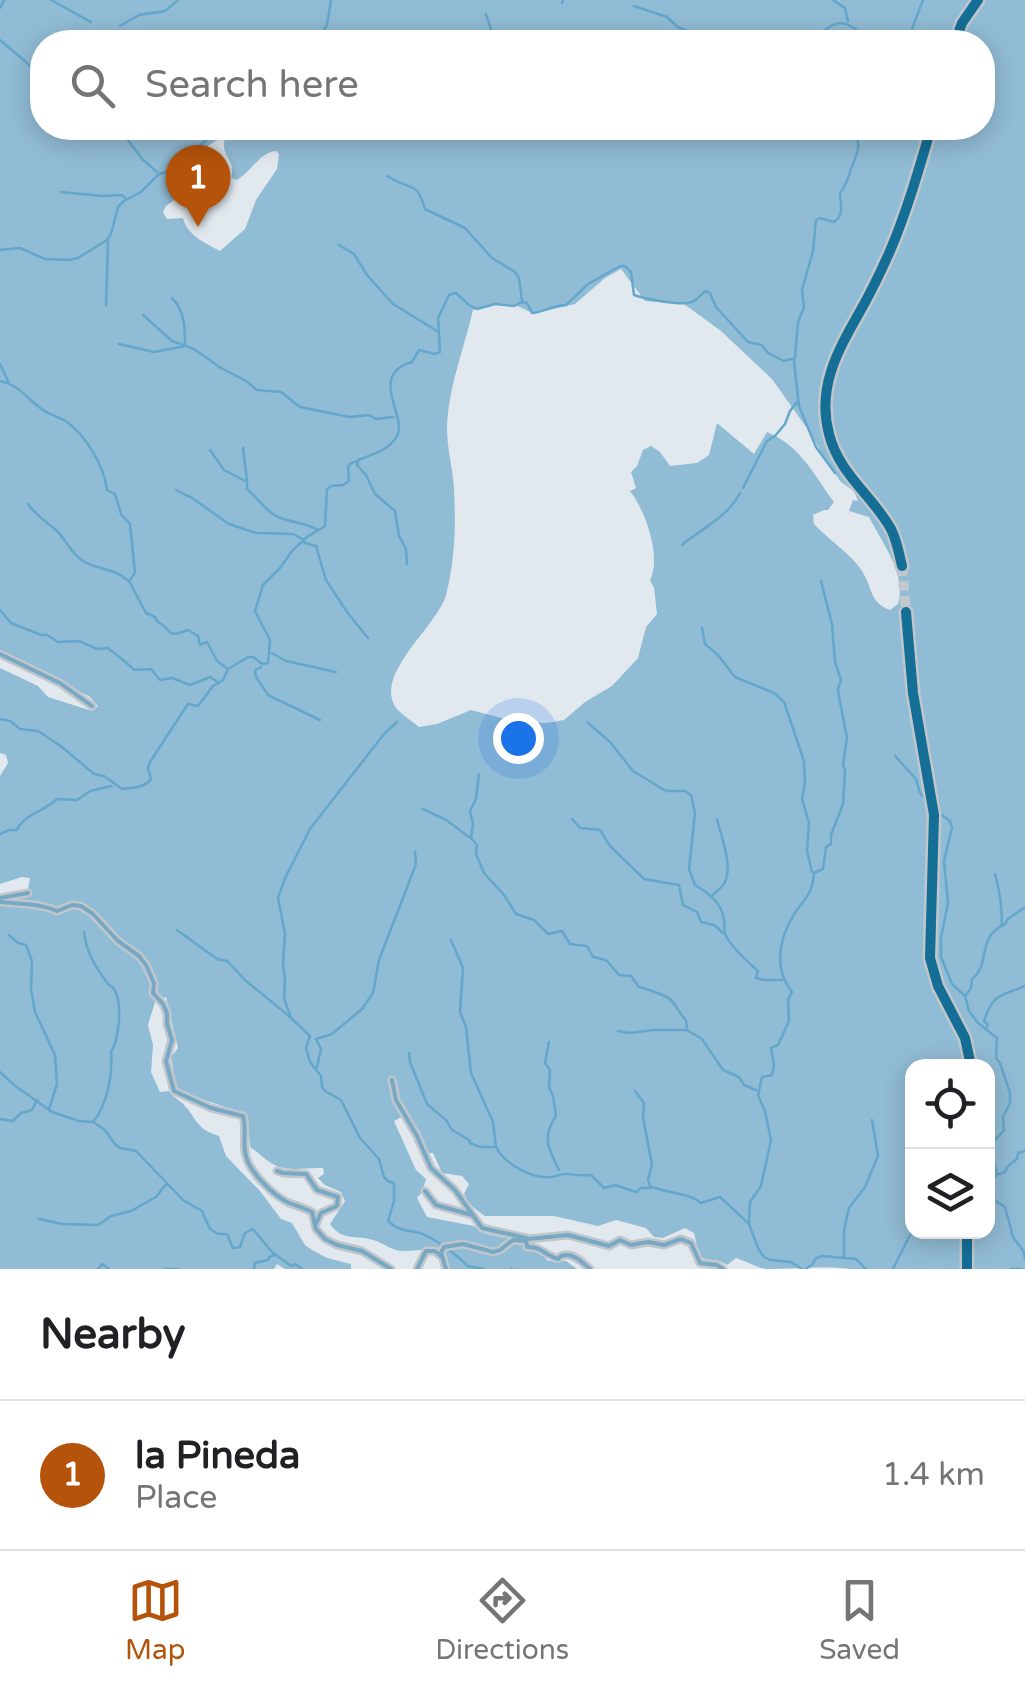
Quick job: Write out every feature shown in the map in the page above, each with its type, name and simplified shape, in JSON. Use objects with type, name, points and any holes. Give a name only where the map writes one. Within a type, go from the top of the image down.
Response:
[{"type":"main road","points":[[958,30],[976,0]]},
{"type":"main road","points":[[901,561],[890,532],[839,466],[823,414],[825,384],[833,356],[892,240],[925,140]]},
{"type":"main road","points":[[906,612],[936,814],[934,965],[967,1037],[971,1059]]},
{"type":"main road","points":[[968,1239],[968,1269]]},
{"type":"street","points":[[0,654],[64,686],[92,706]]},
{"type":"street","points":[[0,900],[28,892]]},
{"type":"street","points":[[0,900],[56,911],[79,905],[139,956],[150,971],[154,995],[167,1013],[172,1040],[166,1061],[174,1091],[244,1118],[245,1152],[253,1173],[284,1201],[313,1213],[320,1235],[362,1251],[391,1269]]},
{"type":"street","points":[[392,1080],[396,1100],[428,1165],[458,1192],[485,1230],[527,1240]]},
{"type":"street","points":[[277,1170],[282,1174],[306,1174],[318,1190],[338,1197],[337,1206],[322,1213],[315,1226]]},
{"type":"street","points":[[425,1192],[436,1205],[474,1215]]},
{"type":"street","points":[[446,1269],[441,1251],[446,1246],[463,1244],[493,1252],[514,1240],[568,1235],[612,1246],[620,1240],[631,1245],[681,1239],[691,1243],[700,1263],[722,1269]]},
{"type":"street","points":[[527,1240],[527,1247],[540,1247],[552,1257],[568,1255],[590,1269]]},
{"type":"street","points":[[417,1269],[427,1250],[444,1258]]},
{"type":"shaded area","points":[[0,0],[1025,0],[1025,1269],[767,1269],[736,1258],[727,1265],[700,1258],[694,1233],[685,1228],[663,1238],[654,1237],[646,1228],[616,1220],[598,1226],[554,1216],[485,1216],[466,1198],[469,1184],[462,1176],[442,1173],[407,1114],[394,1121],[416,1170],[426,1179],[417,1198],[427,1217],[521,1241],[524,1247],[548,1261],[566,1261],[577,1269],[449,1269],[444,1251],[399,1251],[373,1240],[339,1233],[330,1224],[345,1201],[341,1192],[318,1178],[324,1174],[323,1168],[290,1169],[271,1163],[250,1147],[248,1118],[184,1093],[176,1086],[171,1057],[178,1048],[166,997],[155,1002],[148,1025],[153,1045],[151,1072],[160,1092],[169,1091],[200,1126],[219,1136],[226,1156],[281,1219],[292,1223],[305,1245],[327,1258],[351,1264],[351,1269],[285,1269],[277,1264],[274,1269],[0,1269],[0,900],[27,895],[30,878],[0,884],[0,776],[8,763],[6,755],[0,753],[0,668],[38,686],[48,697],[92,711],[98,706],[90,697],[0,651]],"holes":[[[30,30],[995,30],[995,140],[225,140],[232,178],[237,180],[265,155],[276,151],[279,154],[277,169],[256,200],[245,229],[220,251],[193,234],[183,218],[167,219],[163,212],[177,198],[176,178],[194,168],[209,145],[218,140],[30,140]],[[621,269],[645,301],[684,304],[721,331],[772,379],[827,463],[841,482],[854,491],[858,501],[853,500],[849,511],[869,517],[896,570],[898,604],[890,610],[878,603],[858,565],[814,524],[813,515],[828,510],[834,502],[797,453],[767,432],[754,454],[717,423],[709,455],[697,463],[670,466],[651,446],[643,450],[631,472],[636,488],[630,491],[646,521],[653,547],[650,580],[657,614],[646,627],[638,658],[612,686],[564,720],[517,722],[471,710],[419,727],[396,708],[391,695],[399,666],[440,608],[449,582],[455,515],[448,413],[473,310],[504,304],[533,314],[575,304]]]},
{"type":"waterway","points":[[0,8],[4,0]]},
{"type":"waterway","points":[[51,0],[91,22]]},
{"type":"waterway","points":[[120,26],[139,15],[165,11],[178,0]]},
{"type":"waterway","points":[[324,30],[331,0]]},
{"type":"waterway","points":[[833,0],[845,8],[848,21]]},
{"type":"waterway","points":[[912,30],[923,0]]},
{"type":"waterway","points":[[634,6],[667,17],[686,30]]},
{"type":"waterway","points":[[486,14],[491,30]]},
{"type":"waterway","points":[[826,30],[842,23],[856,30]]},
{"type":"waterway","points":[[0,40],[30,67]]},
{"type":"waterway","points":[[128,140],[157,172]]},
{"type":"waterway","points":[[0,250],[20,248],[45,259],[78,258],[107,240],[118,207],[124,201],[207,140]]},
{"type":"waterway","points":[[0,719],[20,729],[38,731],[94,774],[122,789],[149,782],[150,762],[188,704],[198,706],[213,686],[223,680],[228,669],[248,657],[268,663],[270,640],[255,611],[263,585],[293,550],[325,526],[327,489],[349,481],[350,464],[382,450],[397,436],[392,376],[412,362],[419,350],[440,352],[438,318],[449,295],[456,293],[477,309],[527,303],[532,313],[566,305],[588,284],[625,266],[631,272],[634,295],[687,303],[705,291],[748,342],[762,345],[784,361],[795,358],[798,322],[804,307],[802,290],[813,251],[816,220],[834,222],[840,216],[840,193],[858,149],[857,140]]},
{"type":"waterway","points":[[387,176],[416,190],[425,209],[465,228],[492,258],[515,272],[522,301]]},
{"type":"waterway","points":[[61,192],[122,195],[126,199]]},
{"type":"waterway","points":[[106,305],[108,242]]},
{"type":"waterway","points":[[339,245],[354,254],[393,304],[437,331]]},
{"type":"waterway","points":[[119,344],[154,352],[185,346],[182,314],[172,298]]},
{"type":"waterway","points":[[143,315],[172,341],[194,349],[257,390],[281,392],[300,407],[350,417],[393,417]]},
{"type":"waterway","points":[[794,361],[799,406],[816,447],[835,473]]},
{"type":"waterway","points":[[0,364],[8,381]]},
{"type":"waterway","points":[[0,381],[67,422],[88,444],[107,490],[115,494],[121,514],[130,524],[135,573],[129,581],[146,613],[172,634],[188,630],[198,636],[200,645],[207,642],[217,661],[228,669]]},
{"type":"waterway","points":[[743,488],[767,441],[785,424],[797,402]]},
{"type":"waterway","points":[[243,448],[247,481]]},
{"type":"waterway","points":[[210,450],[224,470],[247,482],[247,489],[269,511],[318,530]]},
{"type":"waterway","points":[[359,459],[357,465],[375,494],[395,511],[407,564]]},
{"type":"waterway","points":[[176,490],[229,524],[256,533],[293,534],[304,540]]},
{"type":"waterway","points":[[682,545],[722,516],[740,493]]},
{"type":"waterway","points":[[28,504],[79,558],[127,580]]},
{"type":"waterway","points":[[304,541],[316,546],[326,580],[368,638]]},
{"type":"waterway","points":[[802,1269],[791,1262],[764,1257],[749,1224],[750,1202],[761,1186],[771,1140],[758,1095],[762,1077],[772,1075],[771,1048],[778,1045],[789,1021],[788,1000],[792,992],[782,974],[781,945],[809,892],[814,873],[823,869],[826,847],[831,844],[843,804],[847,738],[832,624],[821,581]]},
{"type":"waterway","points":[[0,610],[11,623],[58,642],[79,641],[97,649],[108,648],[134,670],[151,669],[160,680],[172,678],[190,685],[210,677],[219,683]]},
{"type":"waterway","points":[[702,628],[705,644],[735,677],[774,693],[784,702],[804,761],[802,799],[809,823],[807,851],[812,872]]},
{"type":"waterway","points":[[272,653],[286,661],[336,672]]},
{"type":"waterway","points":[[261,667],[255,670],[256,677],[268,695],[320,720]]},
{"type":"waterway","points":[[397,722],[310,829],[286,876],[278,898],[285,934],[284,998],[291,1018],[310,1036],[306,1048],[310,1062],[321,1076],[322,1087],[341,1100],[360,1138],[379,1159],[384,1177],[394,1183],[388,1221],[432,1239],[467,1266],[484,1269]]},
{"type":"waterway","points":[[587,722],[610,742],[633,771],[666,791],[685,791],[691,795],[695,813],[689,869],[695,885],[717,903],[726,936],[758,971],[756,978],[783,980]]},
{"type":"waterway","points":[[895,756],[916,779],[928,802]]},
{"type":"waterway","points":[[479,774],[470,811],[471,838],[477,845],[476,854],[484,873],[516,914],[534,920],[548,934],[562,931],[570,944],[587,946],[593,957],[606,960],[619,975],[631,976],[639,987],[671,1000],[686,1020],[687,1030],[702,1039],[723,1070],[756,1090]]},
{"type":"waterway","points":[[0,834],[17,830],[25,820],[57,799],[77,800],[90,791],[111,786]]},
{"type":"waterway","points":[[423,809],[469,837]]},
{"type":"waterway","points":[[942,815],[952,828],[944,861],[948,903],[941,957],[952,984],[965,996],[969,1011],[997,1038],[996,1058],[1010,1093],[1003,1117],[1004,1130],[991,1149]]},
{"type":"waterway","points":[[572,819],[580,828],[600,830],[610,846],[644,879],[679,885],[683,905],[697,912],[701,922],[714,925],[723,933]]},
{"type":"waterway","points":[[712,896],[724,884],[728,869],[717,819]]},
{"type":"waterway","points":[[317,1067],[321,1049],[316,1039],[332,1034],[362,1009],[373,993],[379,960],[416,864],[415,852]]},
{"type":"waterway","points":[[995,874],[1002,926]]},
{"type":"waterway","points":[[965,996],[981,966],[990,936],[1025,907]]},
{"type":"waterway","points":[[177,930],[217,959],[227,961],[290,1017]]},
{"type":"waterway","points":[[84,932],[92,960],[117,995],[119,1012],[108,1089],[93,1122]]},
{"type":"waterway","points":[[9,935],[26,945],[32,961],[35,1012],[55,1055],[57,1084],[49,1109]]},
{"type":"waterway","points":[[451,940],[463,968],[460,1012],[466,1027],[471,1073],[493,1122],[496,1147]]},
{"type":"waterway","points":[[986,1029],[984,1021],[995,1000],[1025,986]]},
{"type":"waterway","points":[[618,1031],[686,1030]]},
{"type":"waterway","points":[[549,1042],[545,1063],[550,1070],[549,1088],[556,1116],[548,1143],[559,1170]]},
{"type":"waterway","points":[[409,1053],[427,1104],[470,1143],[496,1147],[512,1164],[535,1176],[591,1175],[604,1188],[615,1185],[636,1192],[652,1188]]},
{"type":"waterway","points":[[0,1072],[52,1112],[93,1122],[120,1148],[136,1151],[183,1200],[202,1211],[210,1229],[227,1234],[233,1248],[240,1247],[245,1233],[253,1229],[272,1252],[302,1269]]},
{"type":"waterway","points":[[635,1091],[644,1103],[652,1165],[650,1186],[701,1203],[720,1197],[748,1223]]},
{"type":"waterway","points":[[0,1119],[13,1121],[32,1110],[37,1100]]},
{"type":"waterway","points":[[844,1258],[849,1208],[865,1187],[878,1156],[872,1120]]},
{"type":"waterway","points":[[999,1174],[1017,1159],[1018,1153],[1025,1151]]},
{"type":"waterway","points":[[995,1166],[995,1177]]},
{"type":"waterway","points":[[39,1219],[98,1225],[156,1197],[167,1183]]},
{"type":"waterway","points":[[995,1201],[1005,1207],[1013,1237],[1025,1259]]},
{"type":"waterway","points":[[893,1269],[908,1239]]},
{"type":"waterway","points":[[254,1269],[255,1263],[275,1255]]},
{"type":"waterway","points":[[805,1269],[823,1256],[856,1259],[866,1269]]},
{"type":"waterway","points":[[98,1269],[102,1264],[109,1269]]},
{"type":"waterway","points":[[165,1269],[178,1269]]},
{"type":"waterway","points":[[1011,1269],[1022,1269]]},
{"type":"tunnel","points":[[902,566],[906,612]]},
{"type":"place","name":"la Pineda","points":[[198,227]]}]
